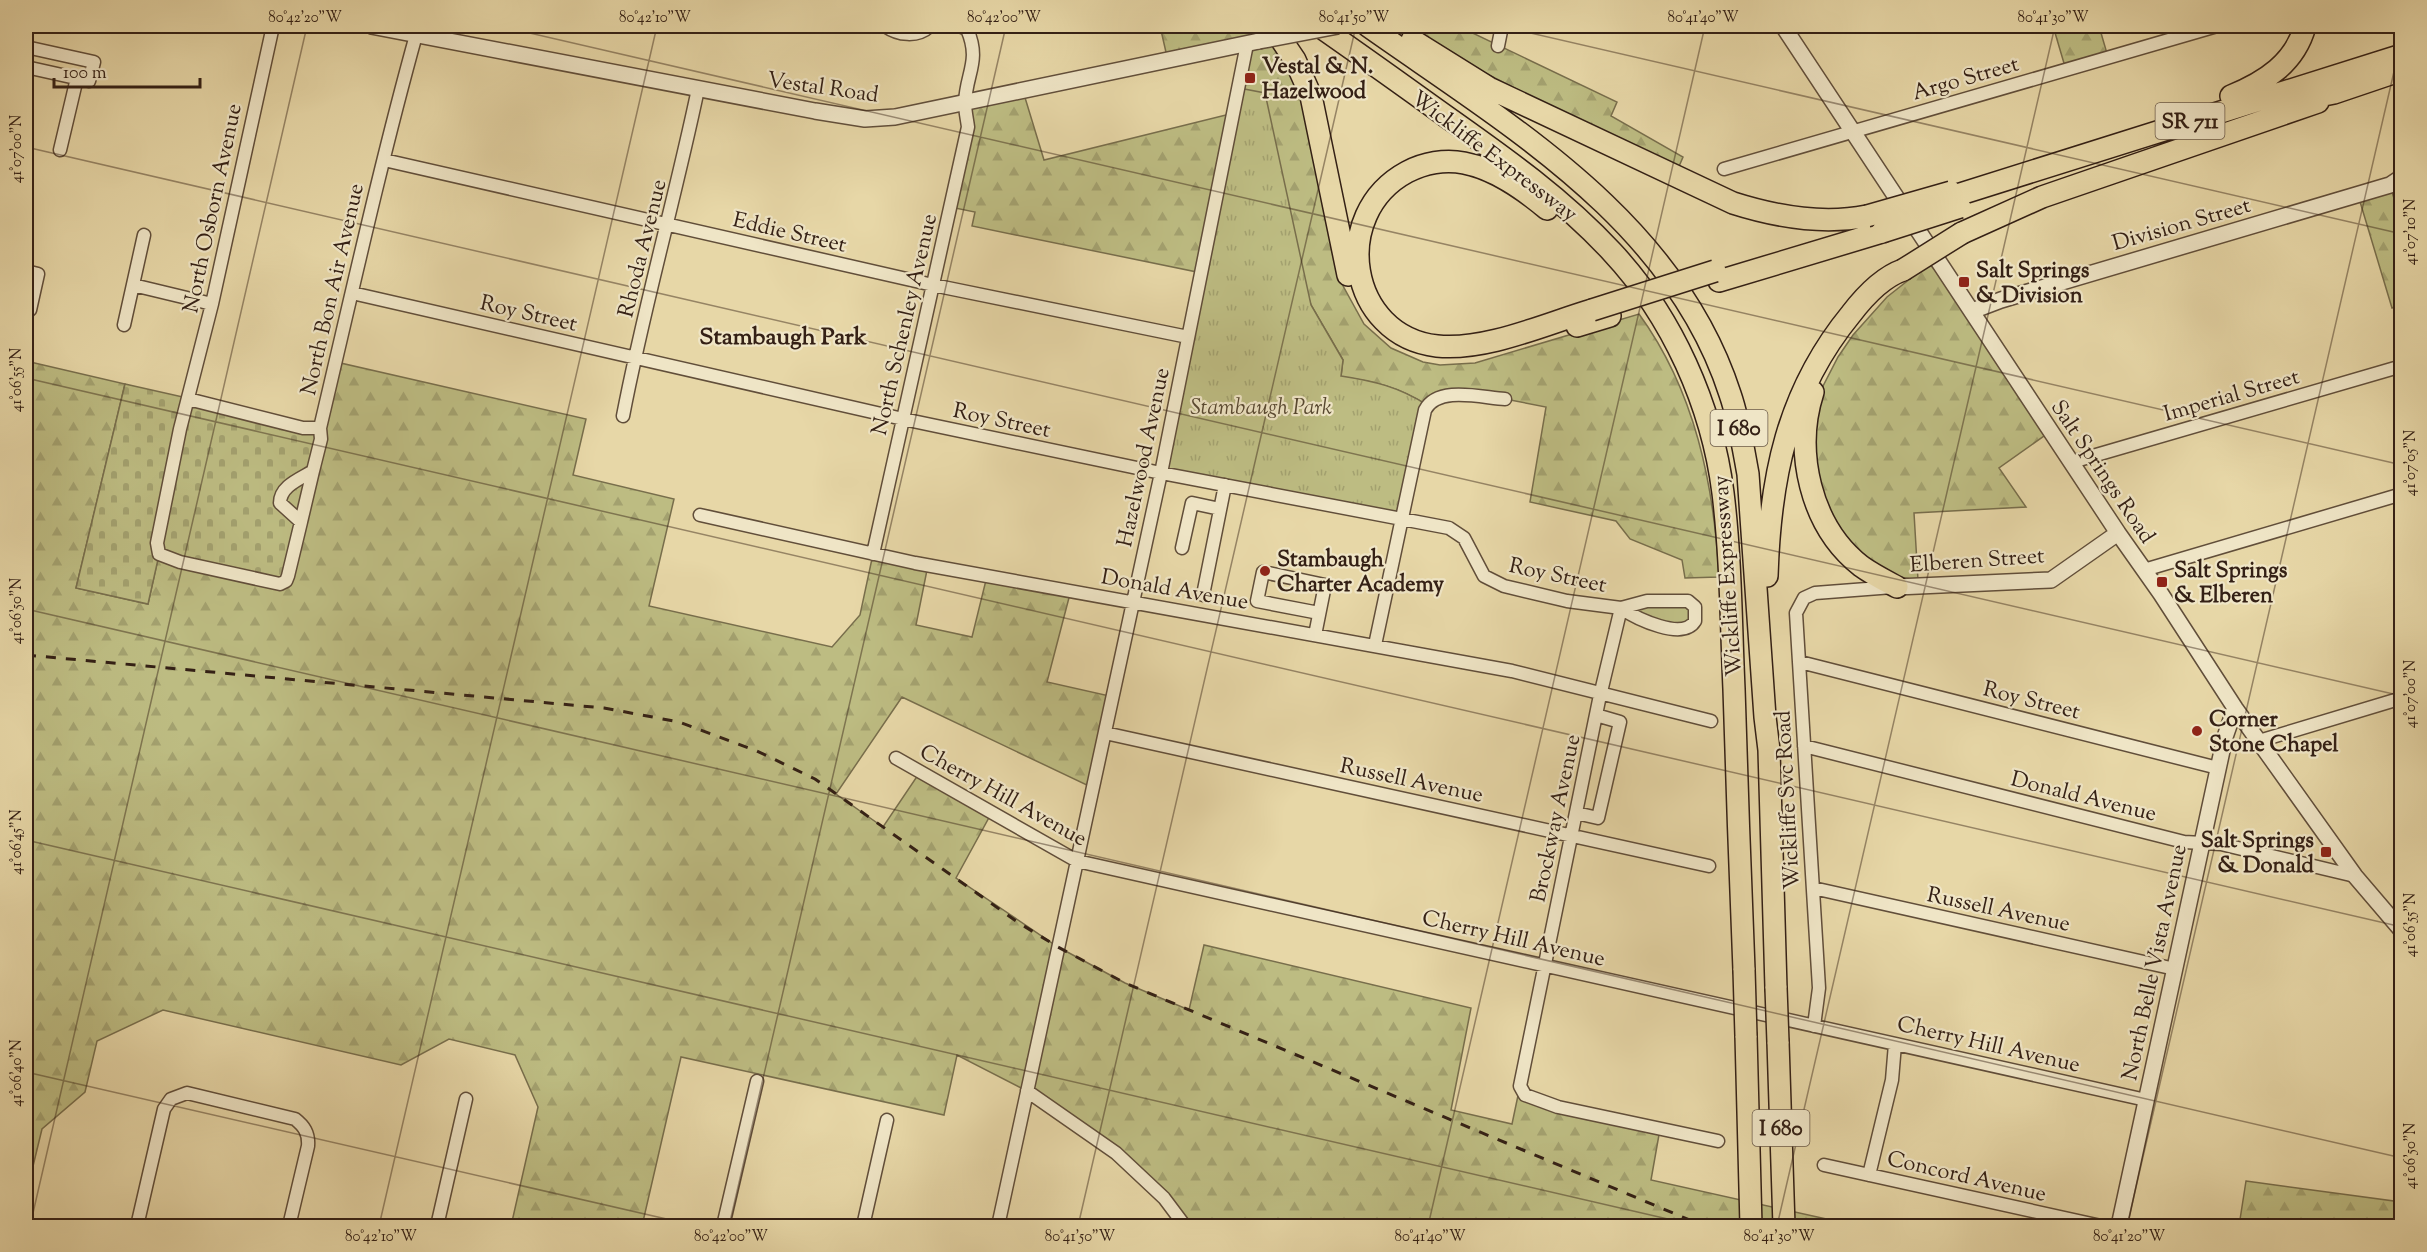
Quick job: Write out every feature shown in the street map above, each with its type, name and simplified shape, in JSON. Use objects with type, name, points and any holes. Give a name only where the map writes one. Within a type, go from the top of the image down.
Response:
[{"type":"highway","name":"Wickliffe Expressway","points":[[1319,26],[1522,171],[1583,222],[1629,271],[1668,329],[1698,395],[1717,458],[1726,531],[1744,970],[1751,1227]]},
{"type":"highway","name":"Wickliffe Expressway","points":[[1368,26],[1522,135],[1578,178],[1641,240],[1694,315],[1730,394],[1748,474],[1769,750],[1784,1221]]},
{"type":"highway","points":[[1390,26],[1489,88],[1733,203],[1767,213],[1803,219],[1874,223]]},
{"type":"highway","points":[[2172,126],[2187,112],[2255,86],[2276,72],[2295,52],[2305,26]]},
{"type":"highway","points":[[1260,37],[1295,60],[1311,96],[1351,286],[1364,313],[1395,343],[1419,354],[1441,358],[1463,358],[1494,352],[1601,313],[1874,223],[2299,99],[2334,93]]},
{"type":"highway","name":"SR 711","points":[[1955,199],[1978,188],[2402,55]]},
{"type":"highway","points":[[1769,750],[1773,717],[1766,601],[1767,560],[1775,482],[1785,437],[1807,380],[1833,336],[1868,296],[1892,274],[1903,270],[1962,233],[2042,197],[2313,104],[2334,93],[2402,70]]},
{"type":"highway","points":[[1601,313],[1478,344],[1438,346],[1414,339],[1398,331],[1386,321],[1373,307],[1365,291],[1359,272],[1357,252],[1364,219],[1374,201],[1392,182],[1412,170],[1441,162],[1463,162],[1495,174],[1554,214],[1599,255],[1630,291],[1646,312],[1668,349],[1696,415],[1714,474],[1726,531]]},
{"type":"highway","points":[[1897,587],[1860,565],[1832,533],[1810,487],[1806,467],[1805,436],[1811,399],[1828,360],[1858,319],[1903,270]]},
{"type":"street","name":"North Osborn Avenue","points":[[159,554],[157,543],[160,523],[212,304],[273,26]]},
{"type":"street","name":"Vestal Road","points":[[371,26],[389,27],[416,35],[865,119],[895,117],[965,103],[1260,37],[1338,26]]},
{"type":"street","points":[[885,26],[894,32],[908,34],[922,32],[930,26]]},
{"type":"street","name":"North Schenley Avenue","points":[[873,554],[968,127],[965,103],[974,60],[973,44],[967,29],[959,26]]},
{"type":"street","points":[[1498,46],[1502,26]]},
{"type":"street","name":"Salt Springs Road","points":[[1783,26],[2235,708],[2355,876],[2402,931]]},
{"type":"street","name":"Argo Street","points":[[1724,170],[2217,26]]},
{"type":"street","name":"North Bon Air Avenue","points":[[159,554],[191,564],[284,584],[288,576],[321,439],[320,428],[416,35]]},
{"type":"street","name":"Hazelwood Avenue","points":[[998,1227],[1161,473],[1188,337],[1260,37]]},
{"type":"street","points":[[26,47],[94,62],[90,81],[26,67]]},
{"type":"street","points":[[60,150],[77,78]]},
{"type":"street","name":"Rhoda Avenue","points":[[623,416],[698,89]]},
{"type":"street","name":"Eddie Street","points":[[384,160],[933,285],[1188,337]]},
{"type":"street","name":"Division Street","points":[[1972,311],[2001,300],[2390,185],[2402,177]]},
{"type":"street","points":[[124,325],[144,235]]},
{"type":"street","points":[[26,271],[38,274],[30,310],[26,309]]},
{"type":"street","points":[[133,285],[212,304]]},
{"type":"street","name":"Roy Street","points":[[352,293],[903,419],[1161,473],[1449,528],[1458,532],[1468,544],[1484,576],[1491,582],[1568,601],[1621,608],[1644,620],[1680,631],[1693,626],[1697,615],[1692,603],[1683,600],[1647,601],[1621,608]]},
{"type":"street","name":"Imperial Street","points":[[2072,462],[2402,366]]},
{"type":"street","points":[[1375,645],[1422,417],[1427,405],[1439,397],[1452,395],[1505,399]]},
{"type":"street","points":[[188,399],[303,428],[320,428]]},
{"type":"street","points":[[301,522],[280,503],[280,495],[287,487],[313,471]]},
{"type":"street","points":[[1203,595],[1225,485]]},
{"type":"street","points":[[2144,570],[2402,494]]},
{"type":"street","points":[[1182,548],[1192,503],[1220,509]]},
{"type":"street","name":"Donald Avenue","points":[[700,515],[873,554],[1512,671],[1711,721]]},
{"type":"street","name":"Elberen Street","points":[[1826,592],[2051,579],[2118,533]]},
{"type":"street","points":[[1315,635],[1325,585],[1263,572],[1257,601],[1319,613]]},
{"type":"street","name":"Wickliffe Svc Road","points":[[1814,1026],[1819,988],[1796,613],[1799,604],[1809,595],[1826,592]]},
{"type":"street","name":"Brockway Avenue","points":[[1621,608],[1596,715],[1520,1086],[1522,1093],[1534,1100],[1718,1141]]},
{"type":"street","name":"Roy Street","points":[[1800,662],[2218,768]]},
{"type":"street","points":[[2259,741],[2402,698]]},
{"type":"street","name":"North Belle Vista Avenue","points":[[2119,1227],[2226,731],[2235,708]]},
{"type":"street","points":[[1576,813],[1598,818],[1620,722],[1596,715]]},
{"type":"street","name":"Russell Avenue","points":[[1105,733],[1709,866]]},
{"type":"street","name":"Donald Avenue","points":[[1804,746],[2184,842],[2221,844],[2355,876]]},
{"type":"street","name":"Cherry Hill Avenue","points":[[896,758],[1077,861],[2146,1100]]},
{"type":"street","name":"Russell Avenue","points":[[1813,888],[2175,969]]},
{"type":"street","points":[[1869,1175],[1892,1080],[1895,1044]]},
{"type":"street","points":[[723,1227],[756,1081]]},
{"type":"street","points":[[1027,1090],[1116,1153],[1164,1198],[1184,1226]]},
{"type":"street","points":[[137,1227],[164,1109],[171,1099],[187,1093],[295,1119],[302,1124],[308,1136],[308,1146],[289,1227]]},
{"type":"street","points":[[437,1227],[466,1100]]},
{"type":"street","points":[[864,1227],[887,1120]]},
{"type":"street","name":"Concord Avenue","points":[[1824,1165],[2101,1227]]},
{"type":"green space","points":[[1160,26],[1264,26],[1267,29],[1256,33],[1262,48],[1280,45],[1296,74],[1342,284],[1364,324],[1391,348],[1423,362],[1440,365],[1475,363],[1639,314],[1674,374],[1688,407],[1706,473],[1719,577],[1685,578],[1682,560],[1630,539],[1616,521],[1530,502],[1546,407],[1505,399],[1452,395],[1427,405],[1386,386],[1341,377],[1343,360],[1311,305],[1239,88],[1247,45],[1168,61]]},
{"type":"green space","points":[[1404,26],[1458,26],[1617,102],[1611,116],[1683,157],[1677,171],[1434,47]]},
{"type":"green space","points":[[2053,26],[2099,26],[2108,57],[2066,70]]},
{"type":"green space","name":"Stambaugh Park","points":[[1239,88],[1265,93],[1311,305],[1343,360],[1341,376],[1386,386],[1427,405],[1401,519],[1161,473]]},
{"type":"green space","points":[[1023,91],[1044,160],[1234,113],[1202,273],[972,226],[975,212],[950,207],[968,127],[965,103]]},
{"type":"green space","points":[[2390,185],[2401,222],[2401,305],[2392,308],[2358,195]]},
{"type":"green space","points":[[1929,264],[1956,289],[2051,431],[1999,468],[2026,507],[1914,513],[1918,580],[1887,575],[1844,540],[1811,467],[1820,392],[1838,357],[1853,335],[1887,297]]},
{"type":"green space","points":[[26,361],[125,384],[76,588],[148,604],[159,554],[275,584],[336,362],[586,419],[573,475],[674,499],[649,606],[832,647],[860,615],[873,554],[928,565],[916,625],[972,637],[987,576],[1071,590],[1047,682],[1114,697],[1093,788],[902,697],[836,794],[883,827],[920,772],[992,812],[956,878],[1058,947],[1125,983],[1189,1010],[1204,945],[1471,1008],[1451,1110],[1512,1124],[1520,1086],[1522,1093],[1660,1129],[1651,1180],[1858,1226],[1185,1226],[1164,1198],[1027,1091],[957,1055],[944,1115],[681,1057],[642,1226],[511,1226],[538,1107],[515,1055],[449,1039],[401,1065],[163,1010],[97,1041],[85,1092],[42,1129],[26,1195]]},
{"type":"green space","points":[[125,384],[320,428],[286,581],[159,555],[148,604],[76,588]]},
{"type":"green space","points":[[1633,603],[1692,603],[1689,629],[1631,615]]},
{"type":"green space","points":[[2246,1181],[2401,1202],[2401,1226],[2239,1226]]},
{"type":"railway","points":[[26,655],[604,708],[679,722],[757,751],[815,779],[1019,923],[1125,983],[1704,1226]]},
{"type":"place","name":"Vestal & N. Hazelwood","points":[[1250,78]]},
{"type":"place","name":"Salt Springs & Division","points":[[1964,282]]},
{"type":"place","name":"Stambaugh Charter Academy","points":[[1265,571]]},
{"type":"place","name":"Salt Springs & Elberen","points":[[2162,582]]},
{"type":"place","name":"Corner Stone Chapel","points":[[2197,731]]},
{"type":"place","name":"Salt Springs & Donald","points":[[2326,852]]},
{"type":"district","name":"Stambaugh Park","points":[[783,336]]}]
